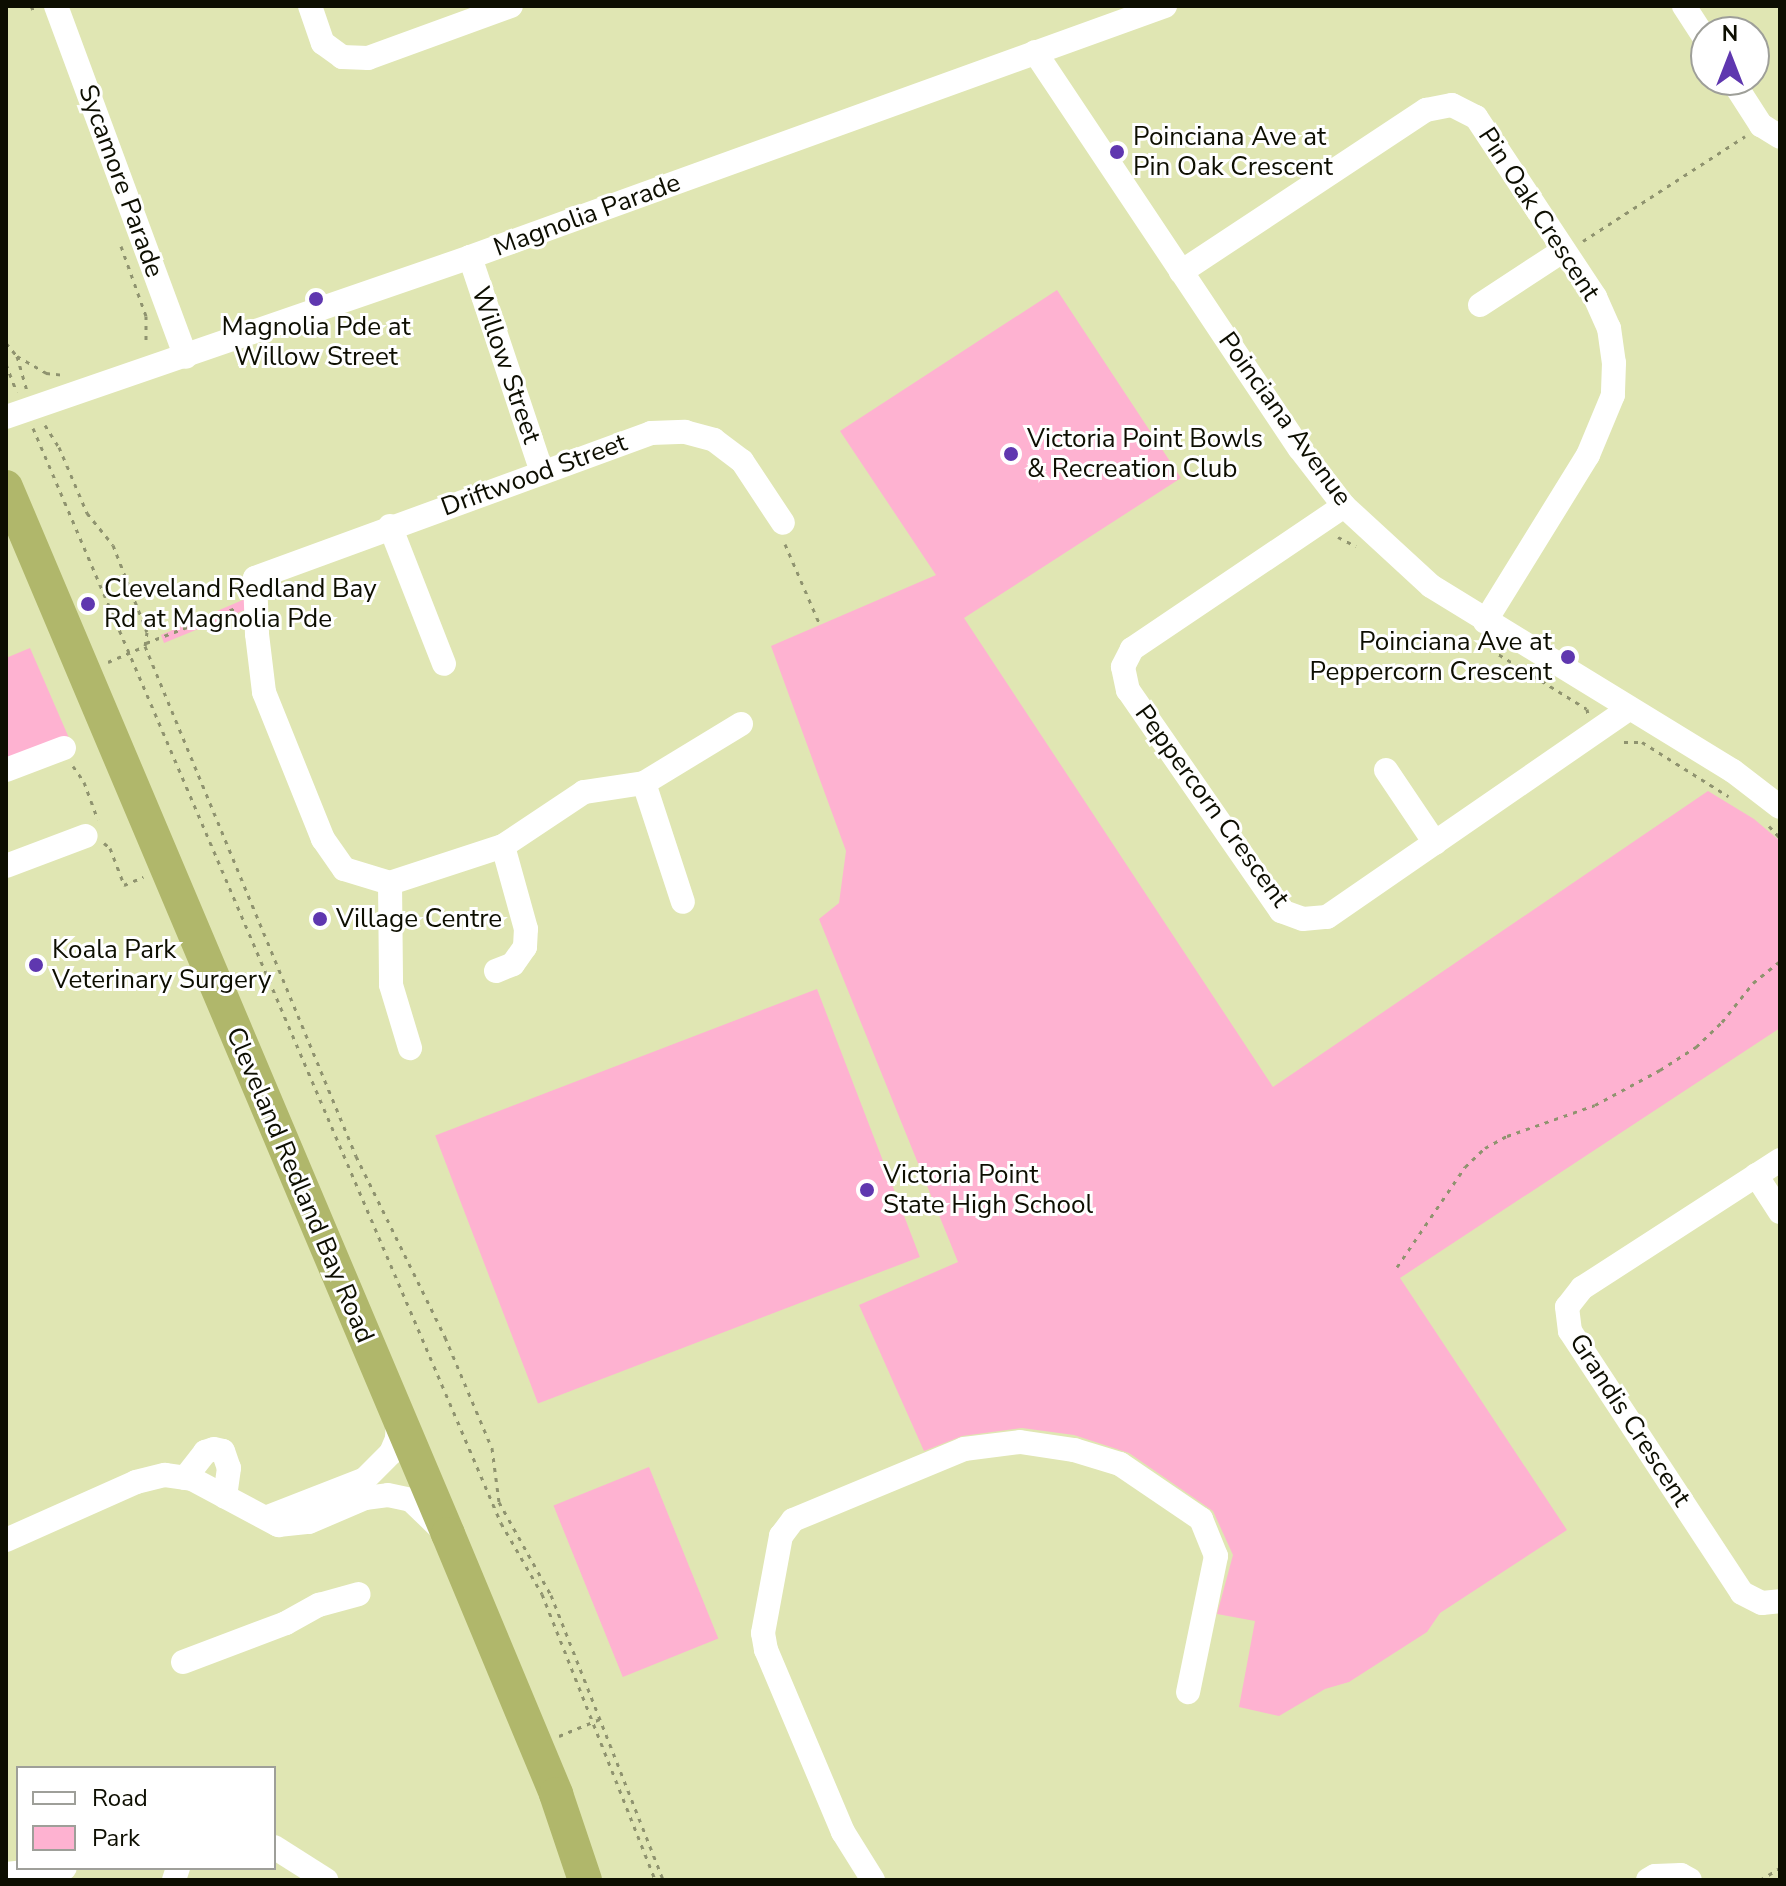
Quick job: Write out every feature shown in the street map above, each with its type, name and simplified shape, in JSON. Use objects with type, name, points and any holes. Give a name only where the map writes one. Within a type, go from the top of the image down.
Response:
[{"type":"highway","name":"Cleveland Redland Bay Road","points":[[6,487],[536,1745],[585,1880]]},
{"type":"highway","name":"Cleveland Redland Bay Road","points":[[556,1794],[604,1880]]},
{"type":"street","name":"Sycamore Parade","points":[[56,6],[186,357]]},
{"type":"street","points":[[310,6],[323,43],[342,57],[368,58],[511,6]]},
{"type":"street","name":"Magnolia Parade","points":[[21,412],[470,257],[1165,6]]},
{"type":"street","name":"Poinciana Avenue","points":[[1035,52],[1300,449],[1344,506],[1431,586],[1485,622],[1733,771],[1773,816]]},
{"type":"street","points":[[1744,96],[1771,131]]},
{"type":"street","name":"Pin Oak Crescent","points":[[1181,272],[1426,110],[1452,105],[1476,117],[1595,297],[1609,328],[1614,363],[1613,395],[1588,455],[1485,622]]},
{"type":"street","points":[[1480,305],[1565,251]]},
{"type":"street","name":"Willow Street","points":[[470,257],[542,472]]},
{"type":"street","name":"Driftwood Street","points":[[255,578],[390,526],[651,433],[685,432],[714,440],[742,461],[783,523]]},
{"type":"street","name":"Peppercorn Crescent","points":[[1344,506],[1132,649],[1123,667],[1128,690],[1281,911],[1303,919],[1327,917],[1629,709]]},
{"type":"street","points":[[390,526],[444,664]]},
{"type":"street","points":[[255,578],[257,634],[264,692],[323,839],[344,869],[390,883],[503,846],[584,792],[644,783],[741,724]]},
{"type":"street","points":[[6,770],[64,748]]},
{"type":"street","points":[[1386,770],[1435,843]]},
{"type":"street","points":[[644,783],[683,902]]},
{"type":"street","points":[[6,866],[86,836]]},
{"type":"street","points":[[496,971],[513,964],[525,947],[526,929],[503,846]]},
{"type":"street","points":[[390,883],[391,985],[410,1048]]},
{"type":"street","name":"Grandis Crescent","points":[[1780,1160],[1582,1288],[1567,1307],[1570,1331],[1742,1593],[1762,1603],[1780,1601]]},
{"type":"street","points":[[1756,1175],[1780,1212]]},
{"type":"street","points":[[265,1518],[365,1479],[391,1453],[397,1439],[398,1416]]},
{"type":"street","points":[[873,1880],[843,1832],[766,1650],[763,1633],[781,1536],[793,1520],[964,1449],[1020,1442],[1074,1450],[1120,1464],[1201,1519],[1216,1556],[1188,1692]]},
{"type":"street","points":[[185,1478],[205,1452],[214,1449],[223,1451],[228,1457],[229,1468],[225,1497]]},
{"type":"street","points":[[6,1540],[136,1482],[165,1475],[185,1478],[278,1525],[309,1522],[365,1498],[388,1495],[411,1500],[448,1534]]},
{"type":"street","points":[[183,1662],[286,1623],[319,1605],[359,1594]]},
{"type":"street","points":[[276,1848],[326,1880]]},
{"type":"street","points":[[6,1874],[45,1870]]},
{"type":"street","points":[[1648,1880],[1655,1876],[1681,1875],[1690,1880]]},
{"type":"path","points":[[1565,251],[1771,131]]},
{"type":"path","points":[[137,350],[155,341]]},
{"type":"path","points":[[6,343],[17,356],[46,373],[65,375]]},
{"type":"path","points":[[17,356],[21,412],[59,447],[87,513],[113,545],[147,632],[146,644],[356,1156],[445,1337],[492,1448],[499,1502],[551,1595],[663,1880]]},
{"type":"path","points":[[6,364],[21,412],[129,653],[501,1523],[542,1594],[655,1880]]},
{"type":"path","points":[[783,523],[784,544],[820,625]]},
{"type":"path","points":[[85,673],[146,644],[249,603],[255,578]]},
{"type":"path","points":[[1624,742],[1642,742],[1737,801]]},
{"type":"path","points":[[1773,816],[1780,838]]},
{"type":"path","points":[[1397,1267],[1465,1167],[1485,1148],[1507,1136],[1595,1105],[1660,1070],[1696,1047],[1722,1022],[1753,983],[1780,961]]},
{"type":"path","points":[[536,1745],[600,1719]]},
{"type":"path","points":[[1760,1880],[1780,1868]]},
{"type":"green space","points":[[1057,290],[1181,478],[964,618],[1273,1087],[1708,791],[1754,819],[1780,841],[1780,1028],[1400,1278],[1567,1530],[1440,1613],[1427,1632],[1349,1682],[1325,1689],[1279,1716],[1239,1707],[1255,1621],[1217,1614],[1233,1555],[1213,1511],[1129,1453],[1074,1435],[1022,1428],[962,1436],[924,1451],[859,1305],[958,1262],[819,919],[839,903],[846,851],[771,646],[936,575],[840,431]]},
{"type":"green space","points":[[245,599],[247,609],[164,643],[161,635]]},
{"type":"green space","points":[[30,648],[69,738],[6,763],[6,658]]},
{"type":"green space","points":[[817,989],[920,1257],[538,1404],[435,1136]]},
{"type":"green space","points":[[649,1467],[718,1639],[623,1677],[554,1506]]},
{"type":"place","name":"Poinciana Ave at Pin Oak Crescent","points":[[1117,152]]},
{"type":"place","name":"Magnolia Pde at Willow Street","points":[[316,299]]},
{"type":"place","name":"Victoria Point Bowls & Recreation Club","points":[[1011,454]]},
{"type":"place","name":"Cleveland Redland Bay Rd at Magnolia Pde","points":[[88,604]]},
{"type":"place","name":"Poinciana Ave at Peppercorn Crescent","points":[[1568,657]]},
{"type":"place","name":"Village Centre","points":[[320,919]]},
{"type":"place","name":"Koala Park Veterinary Surgery","points":[[36,965]]},
{"type":"place","name":"Victoria Point State High School","points":[[867,1190]]}]
